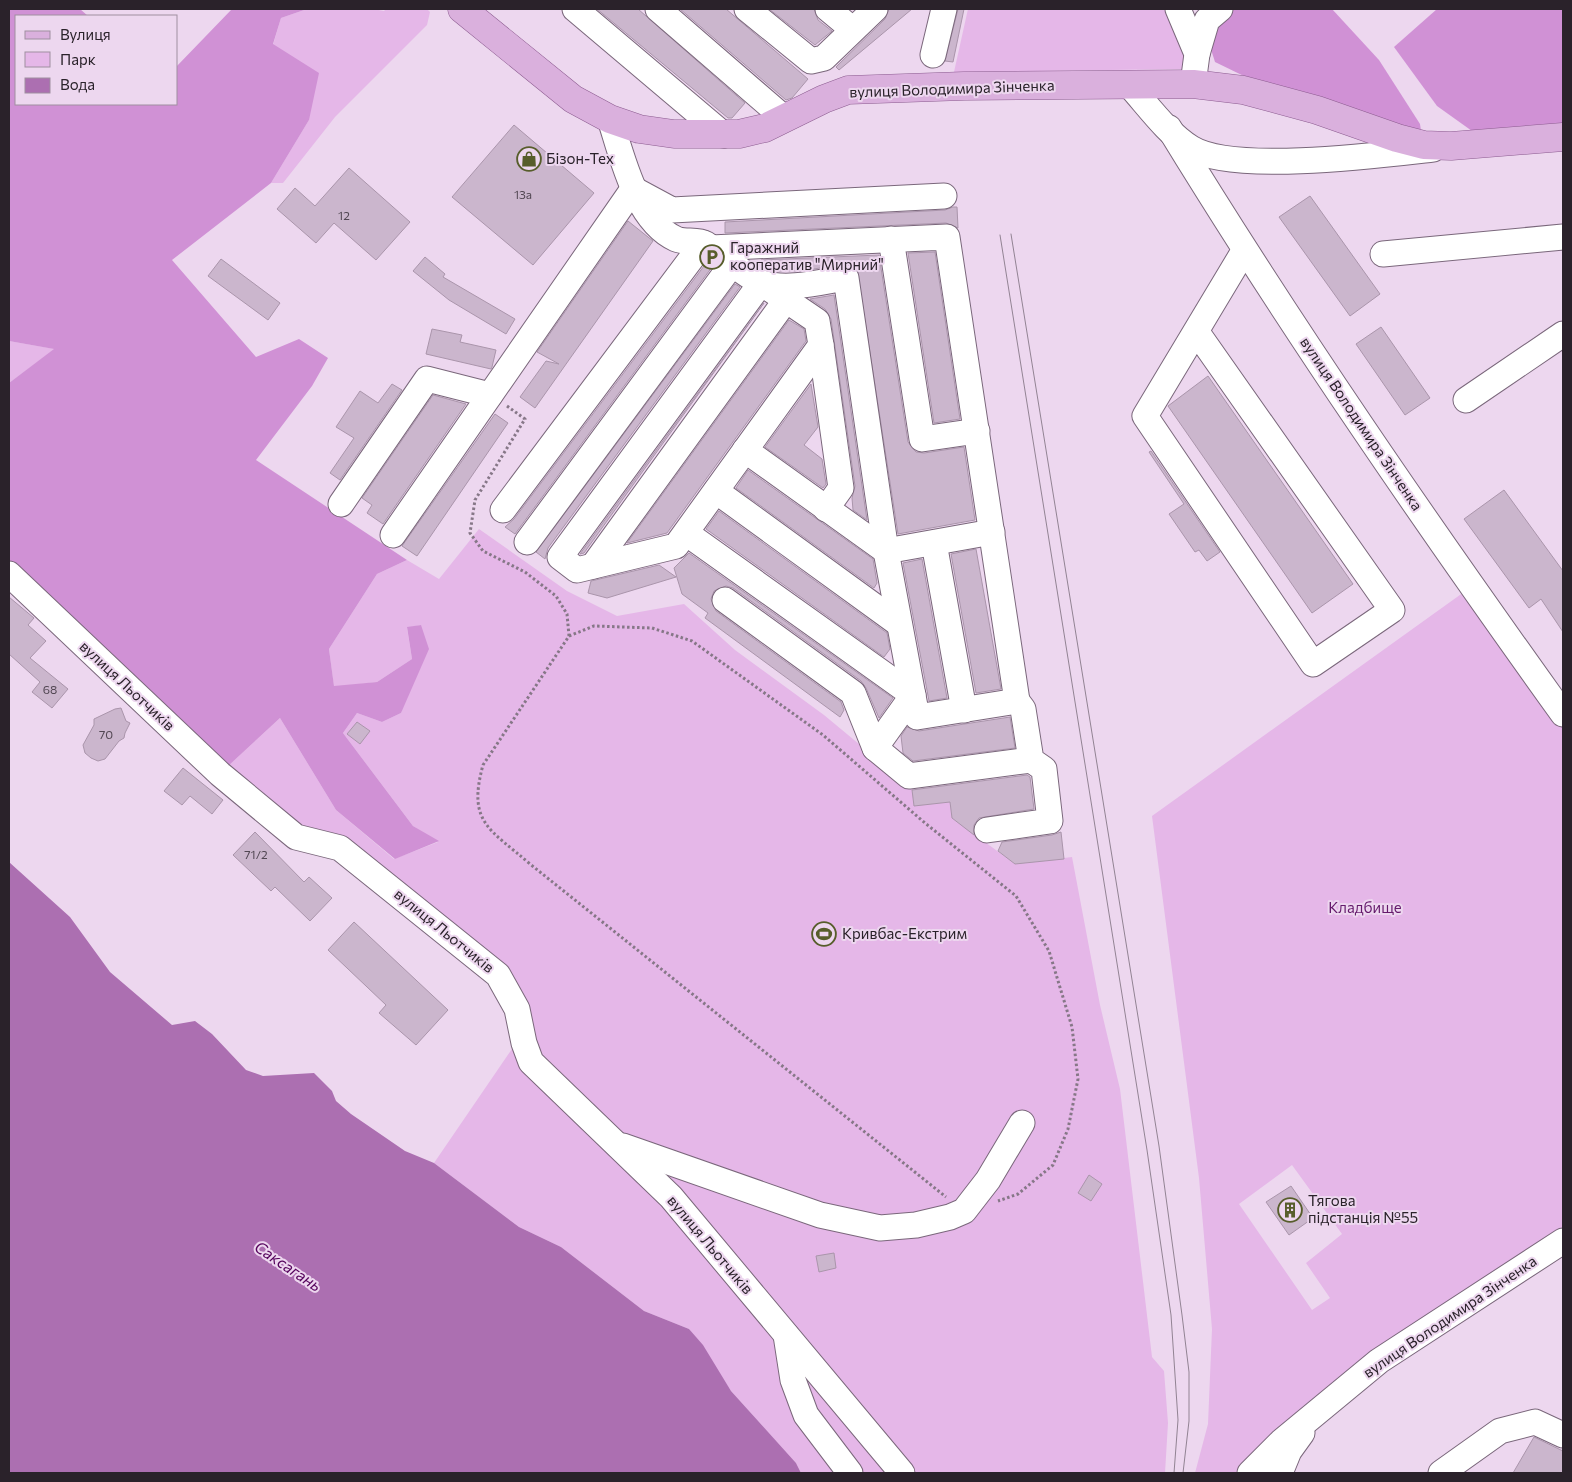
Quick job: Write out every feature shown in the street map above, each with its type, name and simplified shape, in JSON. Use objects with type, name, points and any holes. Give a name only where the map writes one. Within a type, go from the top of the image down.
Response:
[{"type":"main road","name":"вулиця Володимира Зінченка","points":[[476,13],[573,99],[610,119],[639,129],[674,134],[724,135],[739,134],[765,128],[824,99],[848,90],[964,86],[1193,84],[1243,90],[1317,110],[1397,138],[1424,145],[1451,146],[1563,137]]},
{"type":"street","points":[[575,9],[724,135]]},
{"type":"street","points":[[658,9],[784,118]]},
{"type":"street","points":[[747,9],[811,61],[824,58],[852,29],[875,9]]},
{"type":"street","points":[[828,9],[852,29]]},
{"type":"street","points":[[933,55],[944,9]]},
{"type":"street","points":[[1178,9],[1197,54]]},
{"type":"street","points":[[1193,84],[1197,54],[1210,12]]},
{"type":"street","name":"вулиця Володимира Зінченка","points":[[1130,86],[1190,148],[1207,156],[1222,159],[1305,159],[1384,155],[1451,146]]},
{"type":"street","points":[[610,119],[633,189],[653,220],[677,240],[707,245],[947,237],[1017,701],[1023,709],[1031,760]]},
{"type":"street","name":"вулиця Володимира Зінченка","points":[[1169,128],[1244,251],[1471,586],[1563,714]]},
{"type":"street","points":[[633,189],[672,210],[944,196]]},
{"type":"street","points":[[393,535],[633,189]]},
{"type":"street","points":[[1383,254],[1563,237]]},
{"type":"street","points":[[891,239],[922,438],[977,431]]},
{"type":"street","points":[[707,245],[818,321],[841,488],[826,509]]},
{"type":"street","points":[[503,510],[707,245]]},
{"type":"street","points":[[1196,331],[1392,610],[1313,664],[1145,416],[1196,331],[1244,251]]},
{"type":"street","points":[[527,542],[733,263]]},
{"type":"street","points":[[761,283],[787,286],[846,278],[886,552],[917,717],[1017,701]]},
{"type":"street","points":[[761,283],[560,557],[577,570],[676,546],[821,345]]},
{"type":"street","points":[[593,566],[786,300]]},
{"type":"street","points":[[1466,400],[1563,334]]},
{"type":"street","points":[[342,504],[427,379],[490,395]]},
{"type":"street","points":[[745,450],[886,552],[992,532]]},
{"type":"street","points":[[716,491],[900,624]]},
{"type":"street","points":[[686,532],[913,695]]},
{"type":"street","points":[[934,543],[964,710]]},
{"type":"street","name":"вулиця Льотчиків","points":[[9,574],[220,774],[296,837],[340,848],[498,975],[517,1009],[524,1043],[531,1062],[671,1197],[902,1473]]},
{"type":"street","points":[[725,600],[853,693],[875,748],[909,776],[1031,760],[1044,769],[1050,821],[987,830]]},
{"type":"street","points":[[875,748],[913,695]]},
{"type":"street","points":[[616,1144],[820,1215],[880,1228],[916,1225],[950,1217],[964,1211],[988,1180],[1022,1123]]},
{"type":"street","name":"вулиця Володимира Зінченка","points":[[1250,1473],[1281,1442],[1379,1361],[1563,1241]]},
{"type":"street","points":[[786,1335],[793,1380],[806,1416],[850,1473]]},
{"type":"street","points":[[1280,1473],[1289,1451],[1315,1414]]},
{"type":"street","points":[[1441,1473],[1500,1431],[1535,1422],[1563,1435]]},
{"type":"path","points":[[490,395],[525,419],[475,500],[470,533],[484,551],[525,572],[556,596],[567,614],[569,636]]},
{"type":"path","points":[[594,626],[652,628],[692,641],[823,735],[925,823],[1016,896],[1049,951],[1072,1027],[1078,1079],[1068,1129],[1053,1165],[1018,1194],[964,1211],[530,864],[486,825],[477,805],[476,789],[483,765],[569,636],[594,626]]},
{"type":"green space","points":[[307,9],[373,9],[384,11],[386,9],[427,9],[430,12],[427,25],[335,117],[283,183],[271,183],[309,120],[273,45],[281,18]]},
{"type":"green space","points":[[968,9],[1167,9],[1188,56],[1184,69],[954,72]]},
{"type":"green space","points":[[9,341],[55,349],[9,383]]},
{"type":"green space","points":[[479,529],[567,591],[617,616],[684,604],[735,650],[824,715],[912,788],[914,806],[950,802],[952,818],[1015,864],[1072,857],[1100,1005],[1120,1089],[1152,1357],[1164,1371],[1168,1423],[1165,1473],[801,1473],[796,1463],[731,1391],[689,1329],[644,1311],[561,1247],[519,1227],[434,1163],[516,1043],[525,1002],[297,830],[226,768],[280,718],[336,810],[394,859],[438,842],[413,826],[343,733],[357,713],[382,722],[401,713],[421,625],[407,628],[412,659],[377,682],[334,687],[329,649],[377,574],[407,560],[439,579]]},
{"type":"green space","name":"Кладбище","points":[[1471,587],[1563,714],[1563,1241],[1379,1361],[1250,1473],[1195,1473],[1208,1424],[1212,1329],[1199,1178],[1152,816]],"holes":[[[1292,1165],[1342,1234],[1306,1263],[1330,1298],[1312,1310],[1239,1204]]]},
{"type":"shaded area","points":[[9,9],[80,9],[87,15],[15,15],[15,105],[178,105],[178,65],[232,9],[307,9],[281,18],[273,44],[319,73],[309,120],[271,183],[172,260],[256,357],[299,339],[328,358],[312,386],[256,460],[407,560],[377,574],[329,649],[334,686],[377,682],[412,659],[407,627],[421,625],[429,649],[401,713],[382,722],[357,713],[343,733],[413,826],[439,841],[395,859],[336,810],[280,718],[226,768],[9,562],[9,383],[54,349],[9,341]]},
{"type":"shaded area","points":[[1235,9],[1332,9],[1379,60],[1420,124],[1422,137],[1250,79],[1215,62],[1208,40],[1227,13]]},
{"type":"shaded area","points":[[1437,9],[1563,9],[1563,124],[1472,131],[1437,106],[1394,47]]},
{"type":"water","name":"Саксагань","points":[[9,862],[70,917],[110,972],[172,1025],[195,1021],[212,1034],[246,1070],[263,1076],[314,1073],[332,1091],[336,1101],[351,1114],[405,1151],[434,1163],[519,1227],[561,1247],[644,1311],[689,1329],[703,1345],[731,1391],[796,1463],[801,1473],[9,1473]]},
{"type":"building","points":[[597,9],[638,9],[745,103],[732,118],[728,118]]},
{"type":"building","points":[[680,9],[726,9],[808,79],[792,98],[786,100]]},
{"type":"building","points":[[769,9],[814,9],[818,20],[832,31],[815,45]]},
{"type":"building","points":[[889,9],[912,9],[839,70],[836,67],[885,19]]},
{"type":"building","points":[[958,9],[964,9],[953,62],[945,61]]},
{"type":"building","points":[[514,125],[594,193],[533,265],[452,197]]},
{"type":"building","points":[[349,168],[410,222],[376,260],[334,223],[316,243],[277,209],[295,188],[315,206]]},
{"type":"building","points":[[1310,196],[1380,294],[1350,316],[1279,217]]},
{"type":"building","points":[[957,207],[958,228],[946,223],[725,233],[725,222],[945,210]]},
{"type":"building","points":[[628,221],[653,241],[535,408],[520,397],[546,361],[559,364],[537,352]]},
{"type":"building","points":[[935,252],[960,419],[934,423],[908,253]]},
{"type":"building","points":[[879,255],[908,442],[916,452],[924,453],[964,447],[975,520],[898,534],[857,269],[852,265],[844,264],[802,271],[774,271],[762,267],[761,260]]},
{"type":"building","points":[[425,257],[445,274],[443,277],[515,319],[506,334],[449,300],[413,271]]},
{"type":"building","points":[[221,259],[280,303],[268,320],[208,276]]},
{"type":"building","points":[[707,262],[712,267],[515,534],[505,527],[514,519]]},
{"type":"building","points":[[735,284],[740,287],[548,548],[545,559],[536,552]]},
{"type":"building","points":[[834,295],[867,520],[853,510],[852,498],[855,486],[831,319],[825,309],[810,299]]},
{"type":"building","points":[[764,303],[584,553],[580,554]]},
{"type":"building","points":[[789,320],[804,329],[806,341],[667,533],[627,543]]},
{"type":"building","points":[[1381,327],[1430,398],[1405,415],[1356,344]]},
{"type":"building","points":[[432,329],[462,335],[460,342],[496,350],[491,369],[426,354]]},
{"type":"building","points":[[1208,376],[1353,584],[1312,613],[1168,406]]},
{"type":"building","points":[[392,384],[402,390],[340,480],[330,473],[354,438],[336,427],[360,391],[378,403]]},
{"type":"building","points":[[811,384],[818,427],[804,445],[822,459],[826,484],[823,488],[765,447]]},
{"type":"building","points":[[433,395],[466,404],[383,524],[367,513],[372,505],[362,498]]},
{"type":"building","points":[[495,414],[508,423],[417,556],[402,546]]},
{"type":"building","points":[[1151,451],[1220,552],[1207,561],[1199,550],[1195,552],[1169,514],[1184,504],[1149,452]]},
{"type":"building","points":[[748,470],[873,559],[877,583],[874,588],[736,488]]},
{"type":"building","points":[[1504,490],[1563,571],[1563,632],[1541,599],[1529,608],[1464,519]]},
{"type":"building","points":[[719,511],[887,633],[890,649],[884,657],[706,529]]},
{"type":"building","points":[[976,549],[1001,689],[976,693],[951,554]]},
{"type":"building","points":[[689,553],[893,698],[879,718],[861,681],[733,588],[726,586],[714,591],[711,599],[716,611],[841,702],[844,710],[840,717],[705,618],[708,613],[682,594],[674,568]]},
{"type":"building","points":[[922,559],[947,698],[929,701],[903,563]]},
{"type":"building","points":[[659,565],[676,577],[607,598],[588,593],[591,581]]},
{"type":"building","points":[[9,597],[34,618],[28,625],[46,641],[30,658],[68,689],[52,708],[32,692],[40,682],[9,654]]},
{"type":"building","points":[[121,708],[126,721],[130,723],[124,738],[119,741],[105,759],[98,761],[91,758],[85,753],[83,745],[94,725],[94,719]]},
{"type":"building","points":[[1010,717],[1015,748],[913,761],[903,753],[901,736],[907,727],[919,731]]},
{"type":"building","points":[[357,722],[370,731],[360,744],[347,734]]},
{"type":"building","points":[[183,768],[223,800],[212,814],[190,796],[182,805],[164,791]]},
{"type":"building","points":[[1027,775],[1030,777],[1034,809],[979,818],[974,825],[974,835],[952,818],[950,802],[914,806],[912,790]]},
{"type":"building","points":[[255,832],[304,882],[309,877],[332,898],[310,921],[275,887],[271,891],[233,855]]},
{"type":"building","points":[[1061,832],[1064,859],[1015,864],[998,851],[1002,842]]},
{"type":"building","points":[[354,922],[448,1010],[416,1045],[379,1013],[386,1005],[328,950]]},
{"type":"building","points":[[1089,1175],[1102,1184],[1091,1201],[1078,1193]]},
{"type":"building","name":"Тягова підстанція №55","points":[[1291,1186],[1313,1218],[1289,1235],[1266,1202]]},
{"type":"building","points":[[834,1253],[836,1268],[819,1272],[816,1256]]},
{"type":"building","points":[[1534,1437],[1563,1451],[1563,1473],[1513,1473]]},
{"type":"tram line","points":[[1011,234],[1159,1146],[1189,1372],[1189,1421],[1183,1473]]},
{"type":"tram line","points":[[1000,235],[1147,1150],[1171,1315],[1178,1420],[1174,1473]]},
{"type":"place","name":"Бізон-Тех","points":[[529,159]]},
{"type":"place","name":"Гаражний кооператив \"Мирний\"","points":[[712,257]]},
{"type":"place","name":"Кривбас-Екстрим","points":[[824,934]]},
{"type":"place","name":"Тягова підстанція №55","points":[[1290,1210]]}]
